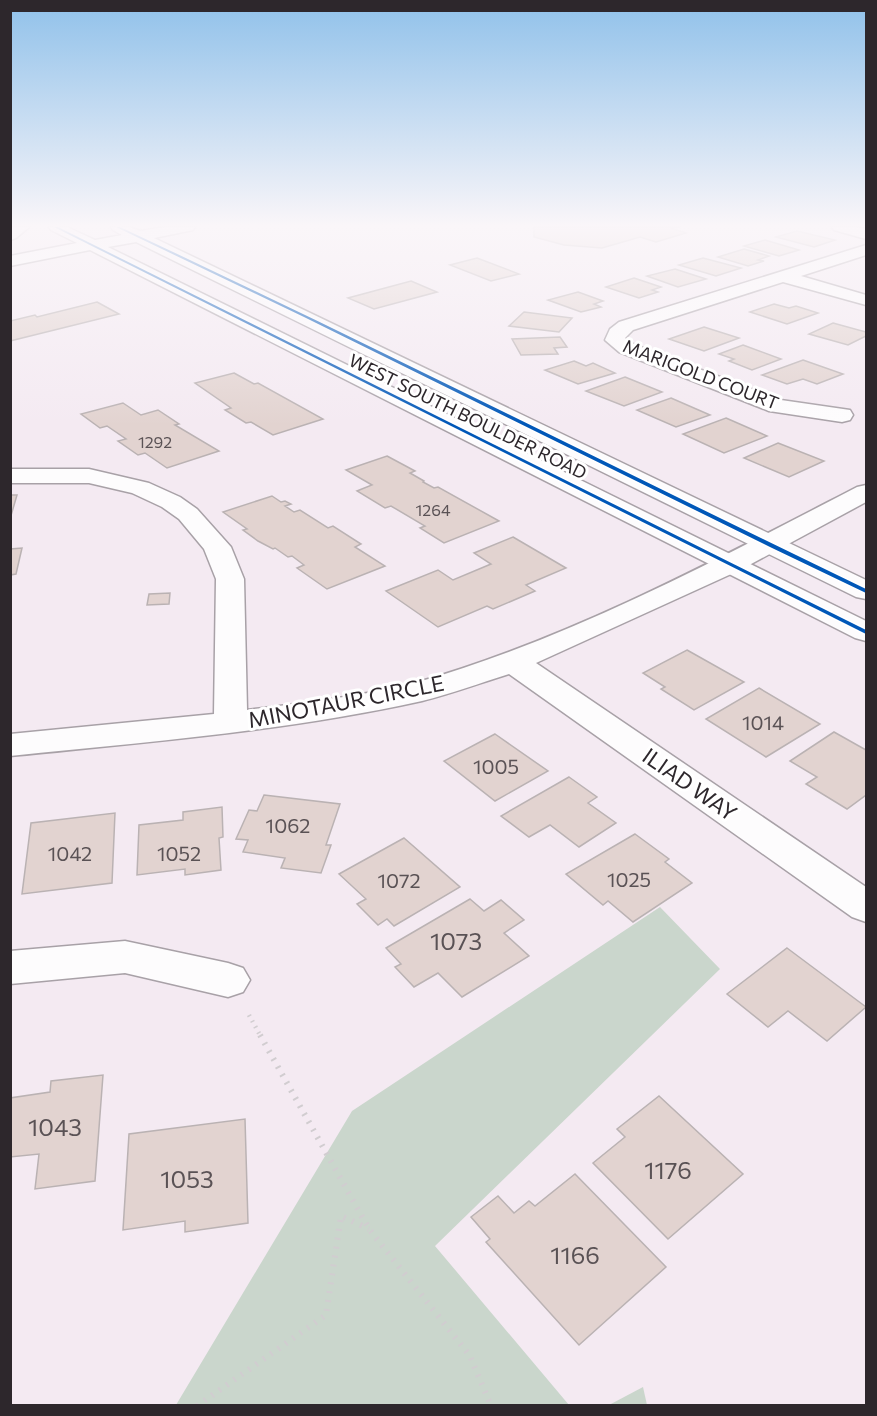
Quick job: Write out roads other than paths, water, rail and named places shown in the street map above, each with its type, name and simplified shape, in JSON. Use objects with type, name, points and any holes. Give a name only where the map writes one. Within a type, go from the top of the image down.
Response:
[{"type":"main road","name":"WEST SOUTH BOULDER ROAD","points":[[189,293],[867,632]]},
{"type":"main road","name":"WEST SOUTH BOULDER ROAD","points":[[259,293],[333,328],[488,408],[867,591]]},
{"type":"main road","name":"MARIGOLD COURT","points":[[733,293],[626,326],[617,333],[615,340],[626,348],[777,406],[842,415]]},
{"type":"main road","points":[[842,293],[867,300]]},
{"type":"main road","points":[[10,476],[89,476],[140,488],[171,502],[188,514],[217,547],[230,579],[231,723]]},
{"type":"main road","name":"MINOTAUR CIRCLE","points":[[10,745],[231,723],[315,711],[421,691],[513,662],[730,564],[766,543],[867,492]]},
{"type":"main road","name":"ILIAD WAY","points":[[513,662],[867,907]]},
{"type":"main road","points":[[10,968],[124,957],[228,980]]}]
